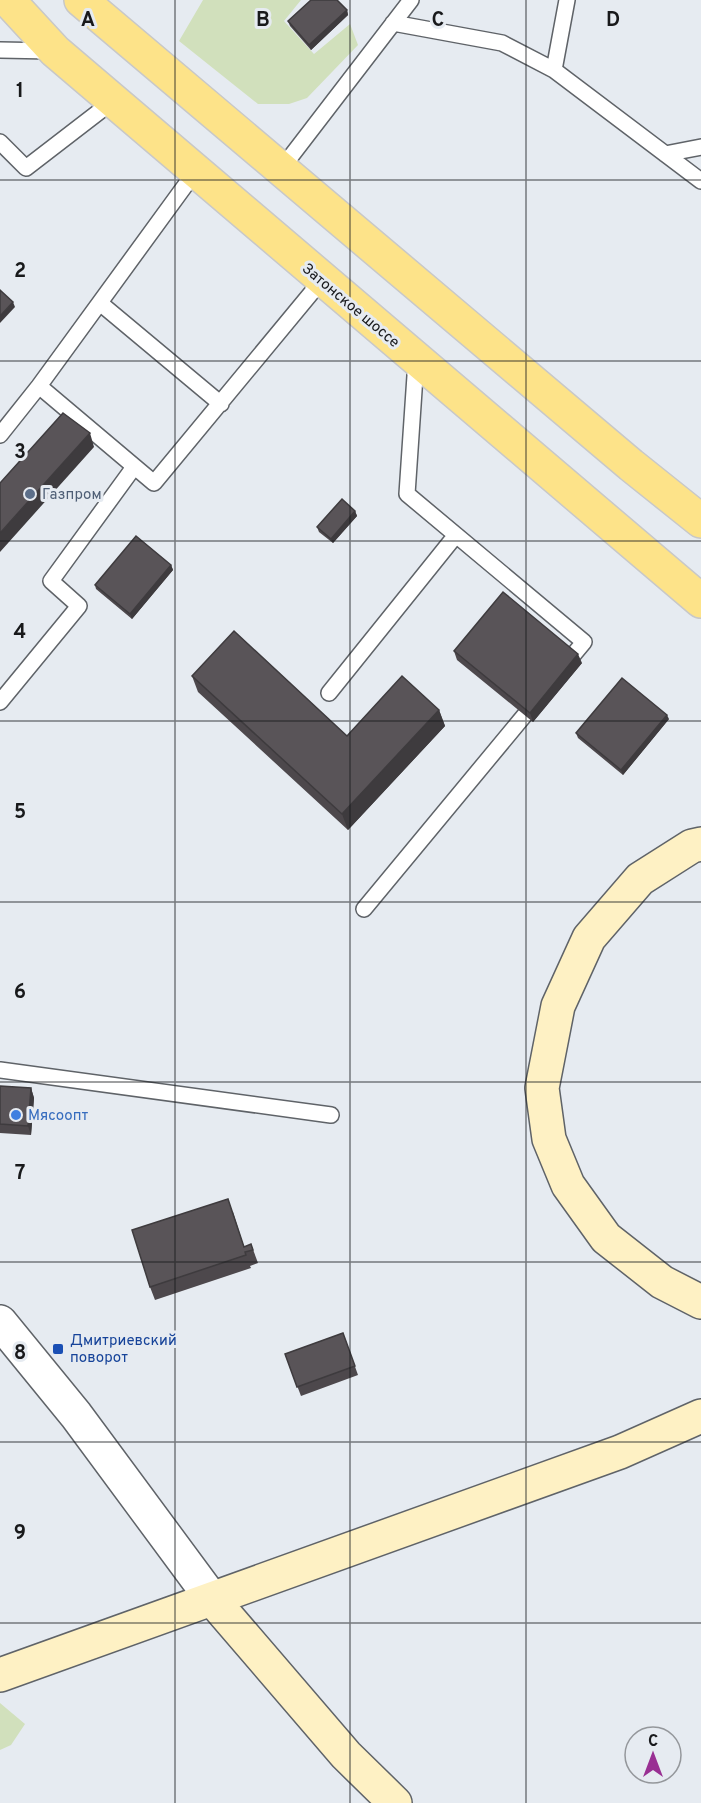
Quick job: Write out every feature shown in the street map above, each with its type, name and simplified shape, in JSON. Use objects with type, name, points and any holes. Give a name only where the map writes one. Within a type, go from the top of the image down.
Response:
[{"type":"main road","name":"Затонское шоссе","points":[[8,0],[55,51],[701,601]]},
{"type":"main road","points":[[81,0],[647,478],[701,521]]},
{"type":"main road","points":[[647,478],[701,510]]},
{"type":"main road","points":[[701,844],[692,846],[640,879],[589,938],[558,1006],[542,1088],[549,1138],[568,1185],[606,1238],[662,1282],[701,1302]]},
{"type":"main road","points":[[0,1675],[620,1452],[701,1416]]},
{"type":"main road","points":[[212,1599],[346,1755],[395,1803]]},
{"type":"street","points":[[0,1322],[76,1415],[212,1599]]},
{"type":"lane","points":[[282,168],[411,0]]},
{"type":"lane","points":[[554,70],[567,0]]},
{"type":"lane","points":[[393,23],[502,43],[554,70],[701,181]]},
{"type":"lane","points":[[0,50],[55,51]]},
{"type":"lane","points":[[0,142],[26,168],[113,101]]},
{"type":"lane","points":[[665,154],[701,147]]},
{"type":"lane","points":[[0,435],[39,386],[195,172]]},
{"type":"lane","points":[[39,386],[154,483],[322,280]]},
{"type":"lane","points":[[100,303],[221,404]]},
{"type":"lane","points":[[364,909],[584,642],[407,494],[416,360]]},
{"type":"lane","points":[[0,702],[80,606],[51,581],[134,467]]},
{"type":"lane","points":[[328,693],[456,535]]},
{"type":"lane","points":[[0,1071],[331,1115]]},
{"type":"green space","points":[[203,0],[301,0],[284,21],[314,54],[350,24],[358,45],[307,98],[289,104],[258,104],[179,41]]},
{"type":"green space","points":[[0,1703],[25,1724],[11,1745],[0,1750]]},
{"type":"building","points":[[311,0],[337,0],[347,10],[309,45],[288,21]]},
{"type":"building","points":[[0,290],[13,302],[0,316]]},
{"type":"building","points":[[63,413],[90,433],[0,533],[0,483]]},
{"type":"building","points":[[342,499],[355,511],[331,539],[317,527]]},
{"type":"building","points":[[136,536],[171,565],[130,614],[95,585]]},
{"type":"building","points":[[503,592],[578,654],[530,713],[454,651]]},
{"type":"building","points":[[234,631],[347,736],[402,676],[439,710],[342,814],[192,676]]},
{"type":"building","points":[[622,678],[667,715],[621,770],[576,733]]},
{"type":"building","name":"Мясоопт","points":[[0,1086],[31,1088],[28,1126],[0,1124]]},
{"type":"building","points":[[228,1199],[244,1247],[251,1244],[253,1250],[245,1252],[246,1255],[150,1287],[132,1230]]},
{"type":"building","points":[[343,1333],[355,1366],[297,1387],[285,1354]]},
{"type":"place","name":"Газпром","points":[[30,494]]},
{"type":"place","name":"Мясоопт","points":[[16,1115]]},
{"type":"place","name":"Дмитриевский поворот","points":[[58,1349]]}]
